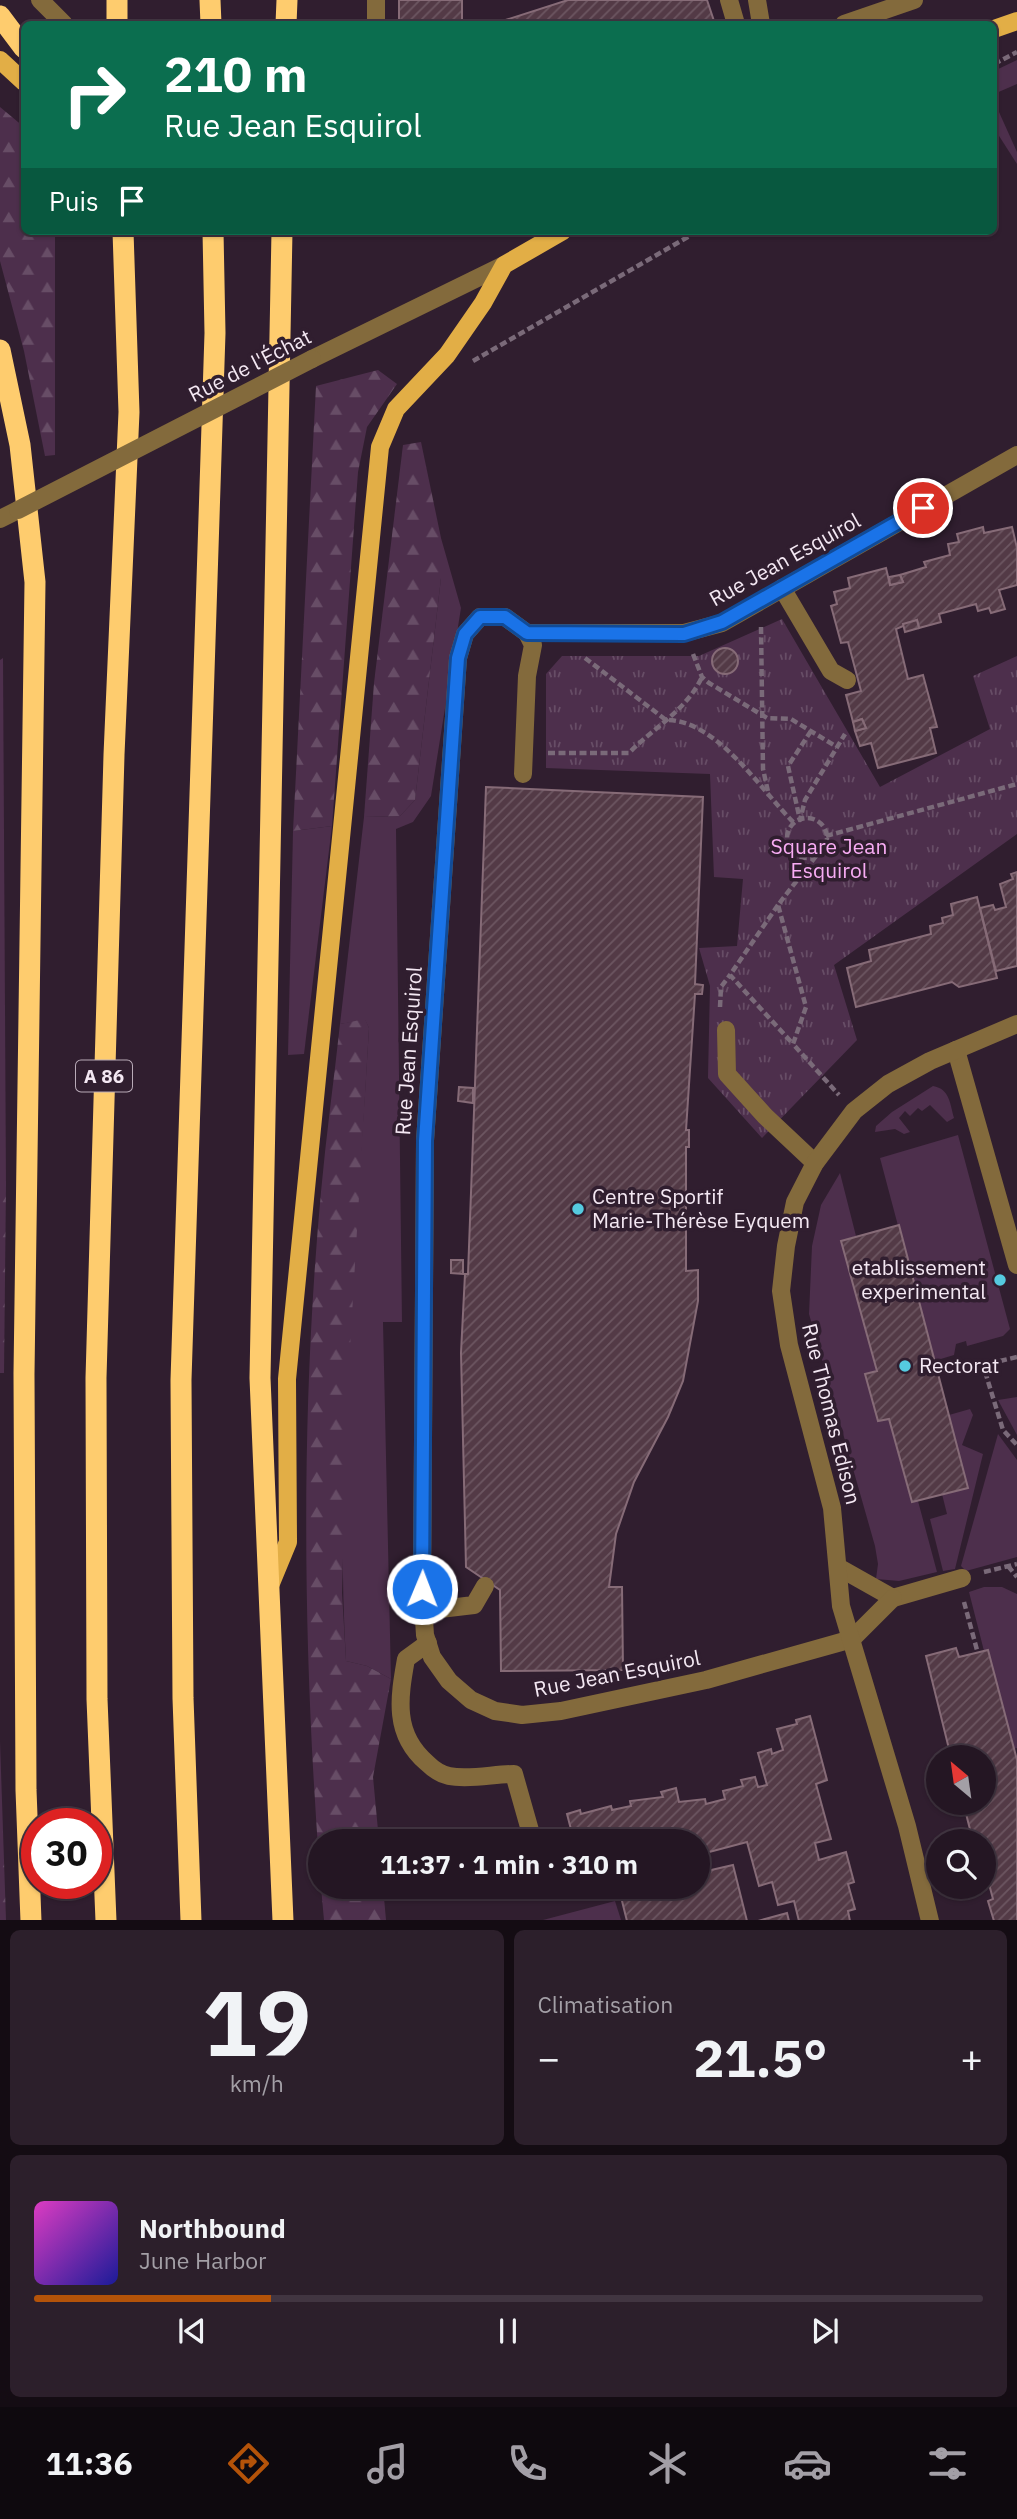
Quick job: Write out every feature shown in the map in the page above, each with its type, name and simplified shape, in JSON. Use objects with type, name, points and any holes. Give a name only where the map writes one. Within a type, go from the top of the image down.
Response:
[{"type":"highway","points":[[117,0],[117,21]]},
{"type":"highway","points":[[211,0],[211,21]]},
{"type":"highway","points":[[286,21],[287,0]]},
{"type":"highway","points":[[0,16],[21,44]]},
{"type":"highway","name":"A 86","points":[[106,1920],[97,1699],[96,1378],[113,769],[129,412],[123,235]]},
{"type":"highway","points":[[191,1920],[183,1698],[181,1380],[214,347],[214,235]]},
{"type":"highway","points":[[282,235],[260,1378],[283,1920]]},
{"type":"highway","points":[[0,350],[20,445],[35,582],[24,1374],[26,1790],[31,1920]]},
{"type":"main road","points":[[997,28],[1017,20]]},
{"type":"main road","points":[[0,60],[21,79]]},
{"type":"main road","points":[[270,1588],[288,1542],[287,1379],[380,447],[396,409],[447,355],[483,303],[504,265],[556,235]]},
{"type":"street","points":[[40,0],[59,21]]},
{"type":"street","points":[[376,0],[376,21]]},
{"type":"street","points":[[729,0],[735,21]]},
{"type":"street","points":[[757,0],[760,21]]},
{"type":"street","points":[[853,21],[914,0]]},
{"type":"street","name":"Rue de l'Échat","points":[[0,519],[9,511],[504,265]]},
{"type":"street","name":"Rue Jean Esquirol","points":[[852,1639],[706,1680],[561,1711],[522,1715],[495,1711],[471,1700],[449,1681],[432,1657],[424,1611],[425,1141],[458,658],[465,634],[480,617],[505,617],[527,633],[684,634],[722,622],[1017,455]]},
{"type":"street","points":[[782,589],[831,671],[847,680]]},
{"type":"street","points":[[523,774],[527,676],[533,645],[527,633]]},
{"type":"street","name":"Rue Thomas Edison","points":[[930,1920],[907,1826],[841,1606],[832,1508],[789,1345],[781,1291],[795,1202],[815,1163],[854,1111],[888,1084],[956,1050],[1017,1024]]},
{"type":"street","points":[[726,1030],[727,1074],[765,1116],[815,1163]]},
{"type":"street","points":[[956,1050],[1017,1265]]},
{"type":"street","points":[[838,1567],[892,1598]]},
{"type":"street","points":[[424,1611],[474,1605],[485,1586]]},
{"type":"street","points":[[852,1639],[892,1598],[962,1586]]},
{"type":"street","points":[[428,1643],[405,1659],[399,1697],[401,1727],[416,1754],[437,1771],[450,1777],[514,1774],[530,1829]]},
{"type":"path","points":[[997,62],[1017,52]]},
{"type":"path","points":[[467,365],[691,235]]},
{"type":"path","points":[[761,622],[763,769],[770,799]]},
{"type":"path","points":[[693,653],[702,677],[767,718],[791,719],[837,747]]},
{"type":"path","points":[[578,655],[666,720],[680,720],[703,730],[739,762],[794,823]]},
{"type":"path","points":[[524,752],[629,753],[689,700],[702,677]]},
{"type":"path","points":[[800,820],[788,766],[811,731]]},
{"type":"path","points":[[800,820],[805,800],[845,734]]},
{"type":"path","points":[[826,836],[1017,784]]},
{"type":"path","points":[[721,1002],[721,987],[778,905],[824,847],[826,836],[814,819],[794,823],[788,834],[789,846],[798,856],[816,856]]},
{"type":"path","points":[[778,905],[806,1007],[793,1044]]},
{"type":"path","points":[[730,975],[854,1111]]},
{"type":"path","points":[[1017,1357],[984,1365],[1003,1430],[1017,1446]]},
{"type":"path","points":[[1008,1566],[1017,1577]]},
{"type":"path","points":[[962,1586],[977,1650]]},
{"type":"green space","points":[[1017,60],[1017,84],[997,93],[997,70]]},
{"type":"green space","points":[[0,107],[21,124],[21,235],[55,235],[55,455],[45,456],[24,351],[0,261]]},
{"type":"green space","points":[[997,108],[1017,152],[1017,164],[997,133]]},
{"type":"green space","points":[[378,370],[397,384],[367,427],[358,472],[332,826],[293,831],[316,386]]},
{"type":"green space","points":[[421,442],[441,538],[441,578],[415,800],[400,816],[364,817],[374,683],[403,445]]},
{"type":"green space","points":[[441,538],[461,608],[431,796],[413,822],[396,829],[402,1322],[383,1322],[391,1679],[367,1666],[346,1661],[343,1582],[345,1424],[369,1028],[365,1020],[340,1024],[364,817],[400,816],[415,800],[441,578]]},
{"type":"green space","name":"Square Jean Esquirol","points":[[782,619],[880,787],[990,729],[973,676],[1017,656],[1017,834],[834,965],[857,1040],[762,1138],[708,1078],[710,986],[699,948],[737,946],[743,879],[714,877],[710,774],[546,768],[546,674],[562,656],[699,656]]},
{"type":"green space","points":[[3,658],[6,1184],[0,1184],[0,660]]},
{"type":"green space","points":[[332,826],[304,1054],[288,1055],[293,831]]},
{"type":"green space","points":[[365,1019],[369,1028],[348,1382],[342,1593],[346,1661],[367,1666],[391,1679],[373,1777],[378,1829],[317,1829],[310,1705],[306,1534],[310,1362],[321,1192],[340,1024]]},
{"type":"green space","points":[[933,1086],[946,1094],[954,1118],[947,1122],[930,1105],[922,1111],[918,1108],[910,1116],[905,1111],[899,1118],[910,1132],[904,1134],[895,1129],[875,1132],[876,1126],[892,1112]]},
{"type":"green space","points":[[958,1135],[1010,1329],[1003,1336],[967,1346],[966,1341],[956,1344],[954,1355],[934,1361],[880,1158]]},
{"type":"green space","points":[[840,1173],[856,1236],[841,1241],[877,1371],[865,1375],[878,1421],[889,1419],[912,1502],[918,1501],[937,1572],[899,1581],[876,1579],[878,1564],[875,1546],[809,1314],[812,1246],[821,1205]]},
{"type":"green space","points":[[0,1184],[6,1184],[4,1373],[0,1373]]},
{"type":"green space","points":[[1017,1397],[1017,1435],[998,1400]]},
{"type":"green space","points":[[970,1409],[973,1415],[962,1445],[983,1454],[955,1569],[943,1571],[930,1519],[947,1514],[942,1494],[949,1415]]},
{"type":"green space","points":[[998,1434],[1017,1460],[1017,1557],[966,1571],[961,1566]]},
{"type":"green space","points":[[984,1587],[1002,1587],[1017,1594],[1017,1748],[1014,1749],[988,1650],[984,1651],[969,1592]]},
{"type":"green space","points":[[0,1742],[6,1920],[0,1920]]},
{"type":"green space","points":[[322,1899],[384,1899],[386,1920],[324,1920]]},
{"type":"green space","points":[[615,1901],[621,1920],[543,1920]]},
{"type":"building","points":[[399,0],[462,0],[462,21],[399,21]]},
{"type":"building","points":[[568,0],[707,0],[714,21],[502,21]]},
{"type":"building","points":[[983,527],[984,533],[1012,527],[1017,548],[1017,585],[999,590],[1005,609],[991,613],[989,608],[978,611],[976,604],[939,614],[941,622],[919,628],[917,620],[896,629],[908,679],[923,675],[937,727],[930,728],[936,753],[878,768],[871,743],[860,746],[855,731],[866,728],[862,719],[853,722],[846,695],[861,691],[848,642],[841,643],[831,606],[837,604],[834,592],[850,588],[848,578],[886,568],[890,585],[903,582],[900,575],[926,567],[924,562],[950,555],[948,544],[959,542],[957,534]]},
{"type":"building","points":[[900,575],[903,582],[890,585],[889,577]]},
{"type":"building","points":[[917,620],[919,628],[905,632],[903,624]]},
{"type":"building","points":[[725,648],[734,652],[738,661],[734,670],[725,674],[716,670],[712,661],[716,652]]},
{"type":"building","points":[[862,719],[866,728],[855,731],[853,722]]},
{"type":"building","name":"Centre Sportif Marie-Thérèse Eyquem","points":[[486,787],[703,797],[695,984],[703,985],[702,994],[695,994],[686,1130],[689,1130],[689,1147],[686,1147],[686,1271],[698,1270],[698,1301],[683,1381],[668,1417],[634,1482],[616,1534],[609,1587],[622,1587],[623,1670],[501,1671],[500,1590],[466,1567],[461,1353],[465,1274],[468,1274]]},
{"type":"building","points":[[1017,872],[1017,966],[996,971],[980,908],[993,905],[995,910],[1006,907],[1000,884],[1013,879],[1011,874]]},
{"type":"building","points":[[977,897],[997,978],[959,987],[952,982],[856,1007],[847,968],[871,961],[869,950],[931,934],[930,926],[943,923],[942,918],[953,915],[951,904]]},
{"type":"building","points":[[459,1087],[473,1088],[473,1103],[458,1101]]},
{"type":"building","name":"Rectorat","points":[[899,1225],[968,1488],[912,1502],[889,1419],[878,1421],[865,1374],[877,1371],[841,1241]]},
{"type":"building","points":[[451,1260],[463,1260],[463,1274],[451,1273]]},
{"type":"building","points":[[956,1648],[959,1657],[988,1650],[1017,1760],[1017,1920],[994,1920],[988,1901],[996,1899],[996,1829],[970,1829],[966,1815],[996,1815],[996,1745],[948,1745],[926,1656]]},
{"type":"building","points":[[810,1716],[827,1780],[816,1784],[831,1839],[815,1843],[819,1860],[846,1852],[854,1882],[848,1884],[855,1909],[848,1911],[850,1920],[799,1920],[794,1901],[778,1905],[772,1882],[759,1886],[747,1842],[710,1852],[710,1829],[571,1829],[567,1814],[580,1810],[581,1814],[611,1806],[612,1810],[631,1806],[630,1801],[663,1797],[661,1792],[676,1788],[679,1802],[705,1799],[706,1804],[725,1799],[723,1791],[743,1786],[741,1780],[755,1777],[758,1787],[767,1785],[758,1753],[771,1749],[772,1754],[783,1750],[777,1729],[797,1724],[796,1720]]},
{"type":"building","points":[[733,1865],[747,1920],[627,1920],[622,1899],[710,1899],[710,1870]]},
{"type":"building","points":[[787,1913],[789,1920],[762,1920]]},
{"type":"place","name":"Centre Sportif Marie-Thérèse Eyquem","points":[[578,1209]]},
{"type":"place","name":"etablissement experimental","points":[[1000,1280]]},
{"type":"place","name":"Rectorat","points":[[905,1366]]},
{"type":"route","points":[[422,1589],[425,1141],[458,658],[465,634],[480,617],[505,617],[527,633],[684,634],[722,622],[923,508]]}]
